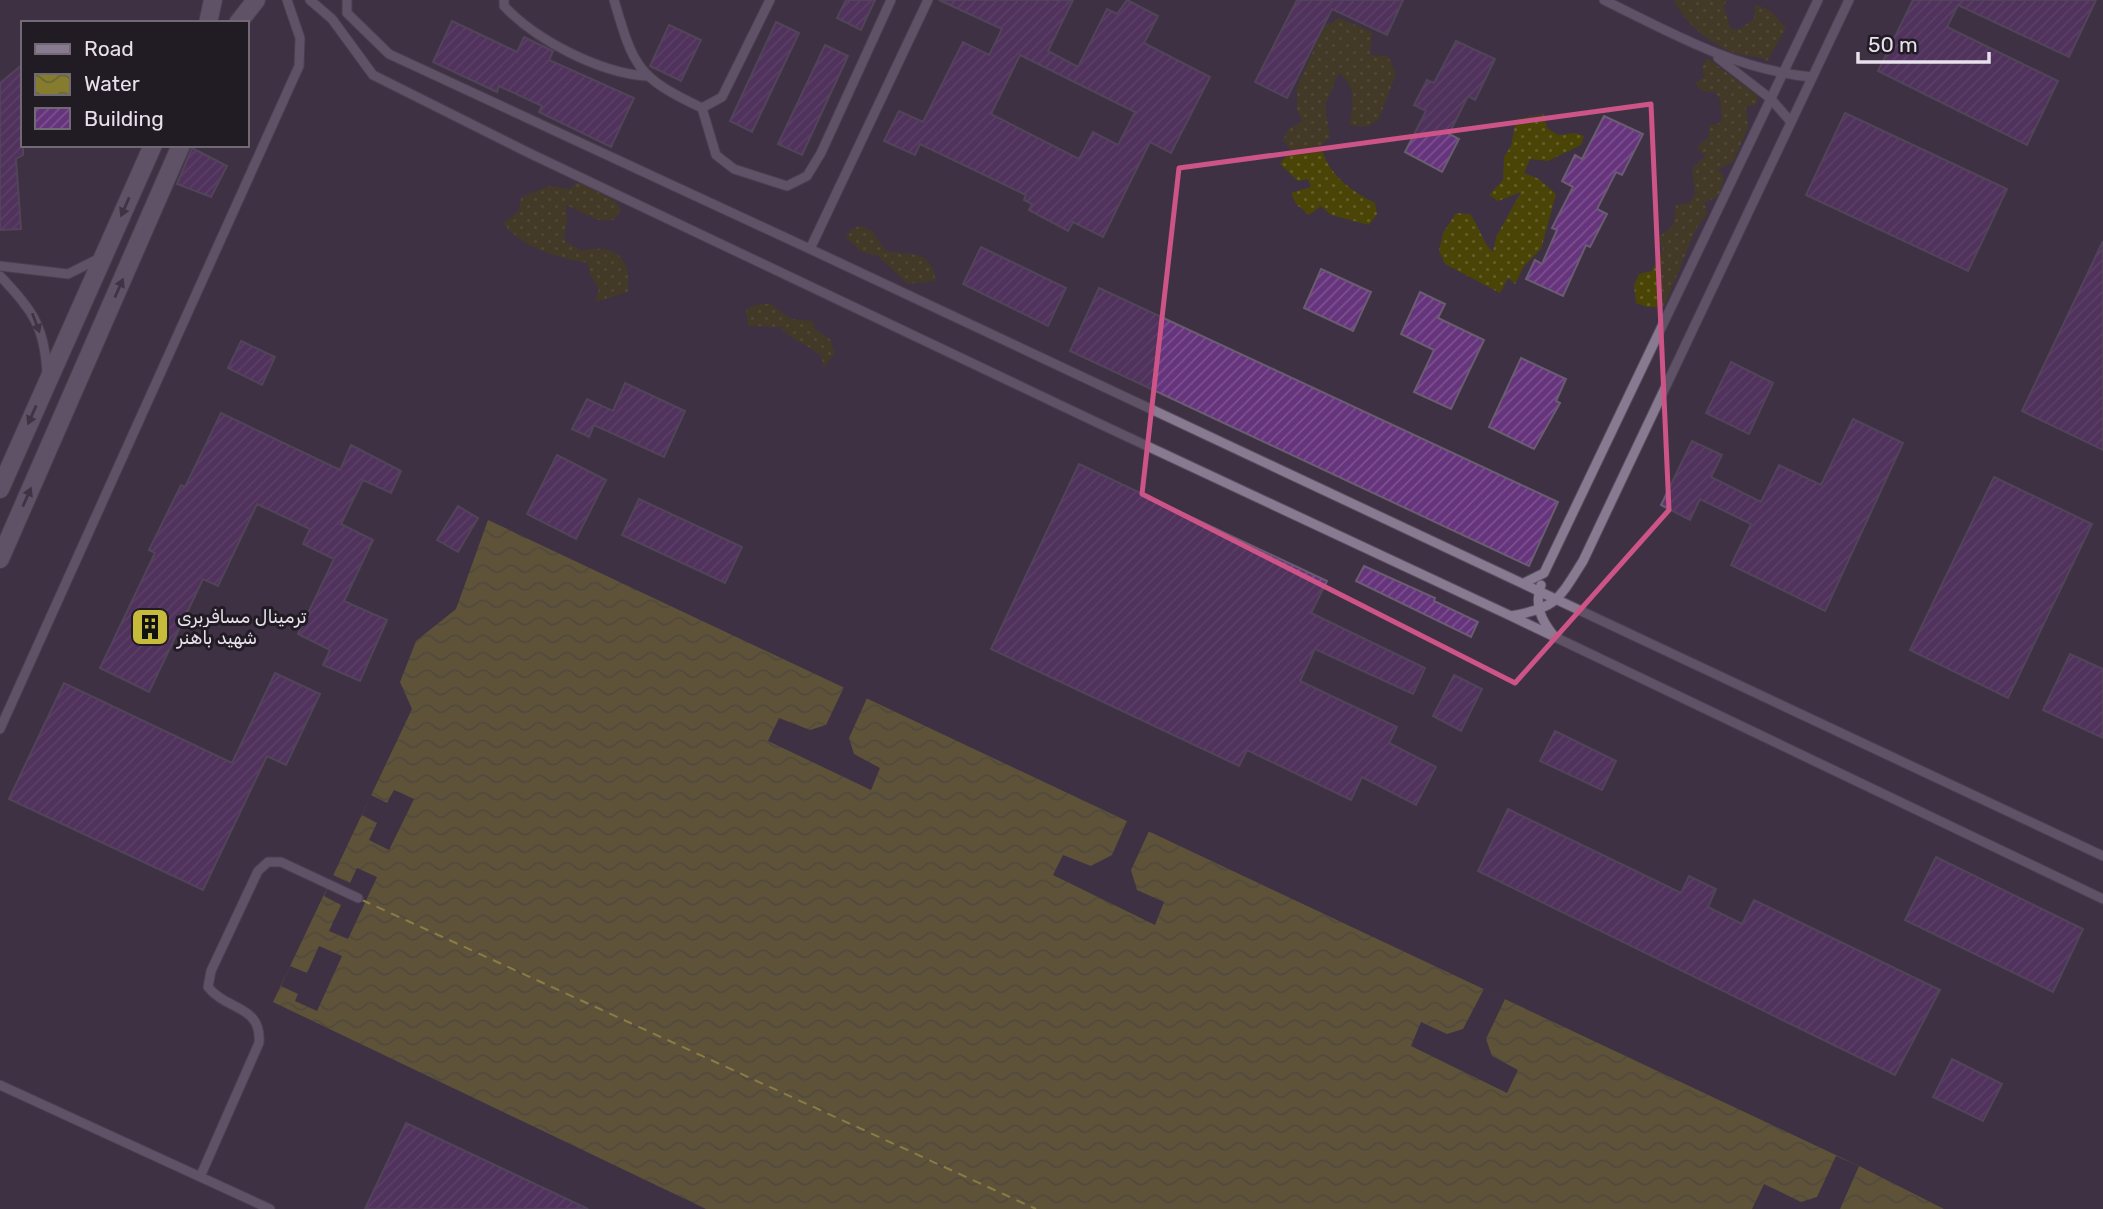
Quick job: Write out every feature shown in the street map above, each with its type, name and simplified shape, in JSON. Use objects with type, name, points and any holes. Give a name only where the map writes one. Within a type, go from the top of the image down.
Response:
[{"type":"street","points":[[208,21],[213,0]]},
{"type":"street","points":[[240,21],[256,0]]},
{"type":"street","points":[[0,489],[152,147]]},
{"type":"street","points":[[0,559],[180,147]]},
{"type":"lane","points":[[0,729],[299,66],[300,37],[287,0]]},
{"type":"lane","points":[[310,0],[332,19],[373,75],[529,153],[1511,616],[2103,899]]},
{"type":"lane","points":[[348,0],[347,13],[389,54],[1526,582],[2103,856]]},
{"type":"lane","points":[[504,0],[504,6],[524,27],[621,74],[645,76],[702,108],[716,155],[734,169],[787,186],[807,176],[821,153],[891,0]]},
{"type":"lane","points":[[614,0],[631,53],[645,76]]},
{"type":"lane","points":[[702,108],[722,97],[769,0]]},
{"type":"lane","points":[[810,249],[928,0]]},
{"type":"lane","points":[[1604,0],[1711,53],[1783,75],[1812,77]]},
{"type":"lane","points":[[1556,638],[1541,619],[1539,589],[1544,573],[1818,0]]},
{"type":"lane","points":[[1511,616],[1540,611],[1559,598],[1583,561],[1849,0]]},
{"type":"lane","points":[[1711,53],[1771,99],[1791,122]]},
{"type":"lane","points":[[0,266],[68,274],[103,256]]},
{"type":"lane","points":[[0,276],[30,307],[46,349],[47,381]]},
{"type":"lane","points":[[1526,582],[1544,573]]},
{"type":"lane","points":[[200,1177],[259,1043],[260,1029],[254,1017],[216,997],[208,986],[211,971],[258,871],[268,862],[281,862],[358,898]]},
{"type":"lane","points":[[0,1085],[270,1209]]},
{"type":"highlighted area","points":[[1651,104],[1669,510],[1515,683],[1142,494],[1179,168]]},
{"type":"shaded area","points":[[1674,0],[1728,0],[1724,5],[1730,27],[1738,30],[1754,19],[1755,4],[1771,11],[1786,28],[1767,61],[1741,55],[1721,47],[1702,34],[1685,18]]},
{"type":"shaded area","points":[[1339,18],[1372,32],[1370,55],[1388,56],[1396,74],[1379,119],[1368,127],[1349,125],[1351,90],[1339,73],[1325,105],[1330,137],[1321,146],[1324,156],[1341,180],[1375,203],[1377,214],[1369,225],[1331,215],[1321,206],[1309,215],[1296,204],[1291,193],[1311,187],[1308,179],[1298,181],[1280,164],[1291,150],[1283,140],[1289,128],[1302,122],[1297,109],[1297,87],[1324,27]]},
{"type":"shaded area","points":[[1707,58],[1758,96],[1757,104],[1746,107],[1748,128],[1733,162],[1719,169],[1724,179],[1719,196],[1704,203],[1708,213],[1696,229],[1664,307],[1647,307],[1636,303],[1634,285],[1639,274],[1652,271],[1663,248],[1658,242],[1661,235],[1673,226],[1676,205],[1690,203],[1695,193],[1692,169],[1705,156],[1697,147],[1709,137],[1709,126],[1722,122],[1720,99],[1715,92],[1702,91],[1695,83],[1704,77],[1702,68]]},
{"type":"shaded area","points":[[1544,113],[1547,128],[1558,135],[1575,133],[1584,136],[1581,145],[1548,161],[1530,159],[1524,173],[1539,179],[1556,194],[1541,249],[1524,266],[1515,284],[1508,278],[1500,293],[1445,264],[1439,251],[1443,233],[1456,213],[1470,214],[1493,252],[1496,237],[1521,192],[1498,201],[1489,195],[1503,180],[1504,157],[1511,146],[1516,119]]},
{"type":"shaded area","points":[[578,182],[615,201],[621,210],[614,220],[598,220],[566,205],[564,240],[581,251],[612,251],[619,255],[627,270],[628,292],[595,302],[599,289],[590,274],[588,263],[564,258],[530,245],[503,223],[519,211],[521,197],[549,186],[569,189]]},
{"type":"shaded area","points":[[861,226],[871,230],[886,251],[912,254],[925,259],[930,264],[936,281],[908,284],[878,256],[862,252],[846,238],[852,228]]},
{"type":"shaded area","points":[[760,304],[771,304],[791,319],[813,321],[815,329],[830,339],[835,352],[823,369],[822,357],[780,327],[748,326],[746,309]]},
{"type":"water","points":[[488,520],[1859,1166],[1944,1209],[706,1209],[273,1002],[412,709],[400,682],[416,641],[456,609]]},
{"type":"pier","points":[[844,687],[867,698],[849,738],[854,754],[880,768],[871,790],[768,741],[779,718],[810,730],[826,725]]},
{"type":"pier","points":[[394,790],[414,799],[389,850],[369,840],[377,823],[362,815],[371,795],[387,803]]},
{"type":"pier","points":[[1127,821],[1149,831],[1131,870],[1137,890],[1164,902],[1155,925],[1053,875],[1063,855],[1091,866],[1112,855]]},
{"type":"pier","points":[[357,868],[377,877],[348,939],[329,931],[341,905],[324,896],[333,875],[350,883]]},
{"type":"pier","points":[[319,946],[342,956],[317,1011],[295,1001],[298,994],[281,986],[290,966],[307,973]]},
{"type":"pier","points":[[1484,989],[1505,999],[1486,1039],[1492,1056],[1518,1070],[1507,1093],[1411,1046],[1421,1022],[1447,1034],[1463,1029]]},
{"type":"pier","points":[[1836,1156],[1859,1166],[1840,1209],[1752,1209],[1764,1184],[1801,1202],[1817,1197]]},
{"type":"building","points":[[846,0],[875,0],[861,30],[837,18]]},
{"type":"building","points":[[939,0],[1073,0],[1048,51],[1078,67],[1107,9],[1117,14],[1127,0],[1158,16],[1144,43],[1210,77],[1171,153],[1150,142],[1103,237],[1073,222],[1068,231],[1029,210],[1032,204],[1024,200],[1026,195],[920,144],[915,155],[884,141],[899,111],[923,122],[963,42],[989,55],[1002,29]],"holes":[[[1020,55],[1135,112],[1118,145],[1093,132],[1079,159],[991,114]]]},
{"type":"building","points":[[1297,0],[1403,0],[1387,35],[1332,9],[1287,98],[1255,82]]},
{"type":"building","points":[[1913,0],[2096,0],[2069,57],[1958,5],[1947,27],[2058,81],[2027,145],[1878,71]]},
{"type":"building","points":[[452,21],[517,52],[524,37],[553,51],[549,60],[634,98],[611,147],[539,112],[542,106],[499,86],[497,92],[433,62]]},
{"type":"building","points":[[776,22],[799,33],[752,132],[730,121]]},
{"type":"building","points":[[669,25],[701,40],[681,81],[650,66]]},
{"type":"building","points":[[1456,41],[1495,59],[1475,100],[1468,96],[1449,134],[1459,139],[1442,172],[1405,152],[1426,111],[1414,105],[1427,80],[1434,83]]},
{"type":"building","points":[[825,45],[848,56],[802,155],[778,144]]},
{"type":"building","points":[[21,66],[23,155],[16,159],[21,229],[0,230],[0,83]]},
{"type":"building","points":[[1845,113],[2007,189],[1968,271],[1806,195]]},
{"type":"building","points":[[1604,116],[1643,134],[1622,175],[1616,172],[1597,209],[1607,214],[1590,247],[1586,245],[1563,296],[1526,279],[1535,260],[1542,264],[1557,230],[1552,228],[1573,187],[1562,181],[1575,155],[1582,159]]},
{"type":"building","points":[[192,148],[227,166],[211,197],[177,184]]},
{"type":"building","points":[[2103,241],[2103,450],[2022,411]]},
{"type":"building","points":[[981,247],[1066,288],[1048,326],[963,284]]},
{"type":"building","points":[[1321,269],[1371,292],[1353,331],[1304,308]]},
{"type":"building","points":[[1099,288],[1558,502],[1529,566],[1070,351]]},
{"type":"building","points":[[1420,292],[1445,304],[1438,318],[1484,340],[1451,409],[1414,392],[1434,350],[1401,334]]},
{"type":"building","points":[[241,341],[275,357],[262,385],[228,368]]},
{"type":"building","points":[[1521,358],[1566,379],[1556,401],[1560,403],[1534,449],[1489,427]]},
{"type":"building","points":[[1731,362],[1773,383],[1749,434],[1706,413]]},
{"type":"building","points":[[625,383],[685,411],[664,457],[594,425],[589,437],[572,429],[587,399],[613,411]]},
{"type":"building","points":[[221,413],[340,470],[351,445],[401,471],[391,493],[363,480],[341,524],[373,540],[344,601],[387,620],[360,681],[323,665],[330,650],[298,634],[334,559],[303,544],[310,529],[257,504],[218,586],[203,579],[149,692],[100,668],[155,553],[149,550],[181,485],[185,487]]},
{"type":"building","points":[[1853,419],[1903,443],[1825,611],[1731,565],[1751,524],[1700,499],[1690,520],[1661,505],[1692,441],[1722,455],[1711,477],[1761,502],[1779,465],[1821,485]]},
{"type":"building","points":[[557,455],[606,480],[576,539],[527,514]]},
{"type":"building","points":[[1079,464],[1327,581],[1311,613],[1425,668],[1413,694],[1315,649],[1300,681],[1397,727],[1389,743],[1436,767],[1416,805],[1362,777],[1351,800],[1247,750],[1239,766],[991,649]]},
{"type":"building","points":[[1994,477],[2092,524],[2008,698],[1910,650]]},
{"type":"building","points":[[639,499],[742,547],[725,583],[622,535]]},
{"type":"building","points":[[458,506],[478,518],[458,552],[437,540]]},
{"type":"building","points":[[1364,566],[1435,598],[1434,601],[1478,622],[1471,637],[1356,581]]},
{"type":"building","points":[[2070,654],[2103,669],[2103,738],[2043,710]]},
{"type":"building","points":[[275,673],[320,694],[286,765],[267,756],[203,890],[9,799],[64,683],[232,763]]},
{"type":"building","points":[[1454,675],[1482,689],[1461,731],[1433,716]]},
{"type":"building","points":[[1555,731],[1616,761],[1602,790],[1540,761]]},
{"type":"building","points":[[1508,809],[1681,893],[1689,876],[1716,889],[1708,907],[1742,924],[1754,900],[1940,990],[1895,1075],[1478,871]]},
{"type":"building","points":[[1936,857],[2083,929],[2053,992],[1905,920]]},
{"type":"building","points":[[1952,1059],[2002,1084],[1983,1121],[1933,1097]]},
{"type":"building","points":[[406,1123],[588,1209],[365,1209]]},
{"type":"ferry route","points":[[362,900],[1036,1209]]},
{"type":"place","name":"ترمینال مسافربری شهید باهنر","points":[[150,627]]}]
